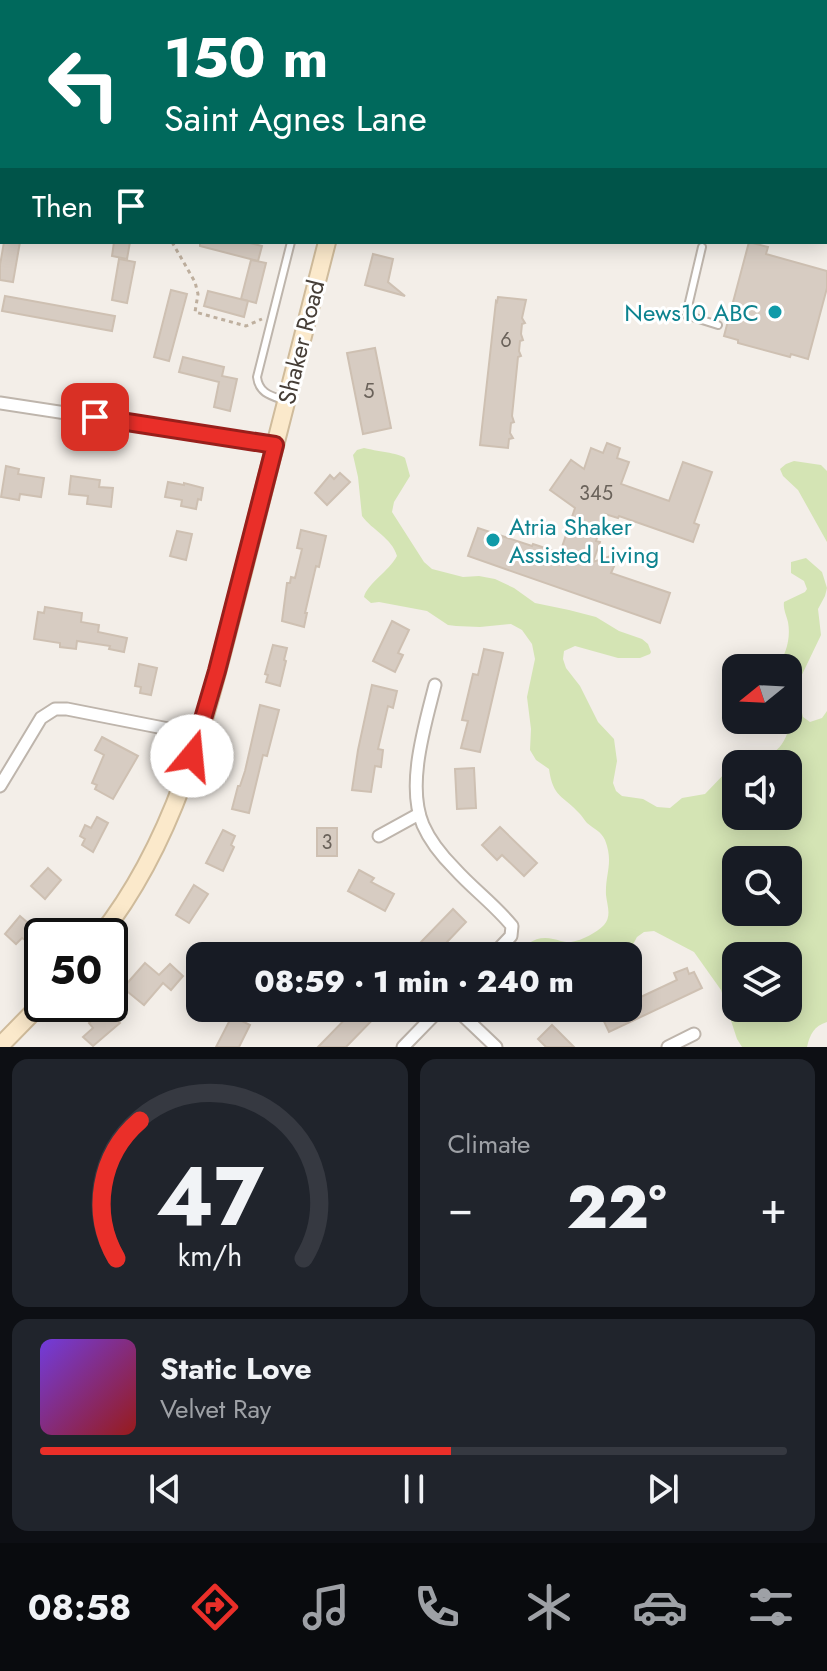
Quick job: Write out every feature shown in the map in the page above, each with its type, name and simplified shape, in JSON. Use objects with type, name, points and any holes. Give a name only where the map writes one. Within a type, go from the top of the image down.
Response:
[{"type":"main road","name":"Shaker Road","points":[[112,918],[150,859],[177,799],[199,735],[326,244]]},
{"type":"main road","points":[[0,1046],[24,1021]]},
{"type":"street","points":[[0,403],[275,445]]},
{"type":"street","points":[[435,685],[419,760],[419,814],[427,834],[440,853],[509,923],[512,930],[506,942]]},
{"type":"street","points":[[0,786],[41,718],[55,709],[199,735]]},
{"type":"street","points":[[379,836],[419,814]]},
{"type":"street","points":[[403,1047],[427,1022]]},
{"type":"street","points":[[470,1022],[496,1047]]},
{"type":"street","points":[[668,1047],[694,1034]]},
{"type":"lane","points":[[286,401],[263,392],[257,377],[290,244]]},
{"type":"lane","points":[[702,247],[686,315],[718,325]]},
{"type":"path","points":[[173,244],[195,282],[198,294],[195,312],[246,326],[264,319]]},
{"type":"green space","points":[[364,448],[405,458],[410,476],[394,502],[392,512],[424,562],[432,569],[463,577],[495,579],[535,603],[596,617],[648,644],[650,654],[640,658],[618,658],[575,646],[564,651],[566,668],[580,686],[598,722],[614,739],[617,761],[613,783],[622,796],[670,808],[682,798],[705,794],[722,776],[722,830],[802,830],[802,750],[776,750],[787,734],[802,734],[802,713],[810,722],[822,718],[827,711],[827,1022],[813,1031],[807,1047],[742,1047],[731,1022],[802,1022],[802,942],[722,942],[722,993],[694,952],[654,931],[644,932],[634,942],[571,942],[589,936],[606,922],[608,848],[601,834],[556,791],[549,769],[536,760],[530,750],[527,697],[535,659],[532,644],[522,630],[511,624],[480,627],[448,625],[427,611],[371,603],[364,597],[397,556],[391,544],[362,516],[353,455]]},
{"type":"green space","points":[[794,461],[821,465],[827,471],[827,542],[798,490],[780,469]]},
{"type":"green space","points":[[806,558],[822,572],[827,588],[818,609],[821,635],[802,675],[802,654],[784,654],[789,628],[784,602],[807,589],[804,581],[791,573],[791,562]]},
{"type":"green space","points":[[547,938],[564,942],[532,942]]},
{"type":"building","points":[[4,244],[20,244],[13,282],[0,280]]},
{"type":"building","points":[[114,244],[130,244],[127,259],[112,256]]},
{"type":"building","points":[[254,244],[262,246],[258,261],[200,246]]},
{"type":"building","name":"News10 ABC","points":[[748,244],[768,247],[766,254],[827,271],[827,288],[808,359],[738,343],[738,340],[724,336]]},
{"type":"building","points":[[373,254],[393,259],[388,282],[405,296],[365,285]]},
{"type":"building","points":[[119,259],[135,262],[127,303],[112,300]]},
{"type":"building","points":[[251,260],[266,263],[256,303],[241,299]]},
{"type":"building","points":[[171,290],[187,294],[169,361],[154,357]]},
{"type":"building","points":[[208,291],[248,301],[244,317],[204,306]]},
{"type":"building","points":[[5,296],[115,316],[112,331],[2,311]]},
{"type":"building","points":[[498,297],[526,300],[512,416],[514,422],[511,423],[510,433],[513,438],[509,439],[508,448],[480,445]]},
{"type":"building","points":[[375,348],[391,428],[363,434],[347,353]]},
{"type":"building","points":[[183,357],[224,367],[222,376],[237,379],[230,411],[214,407],[219,382],[179,372]]},
{"type":"building","name":"Atria Shaker Assisted Living","points":[[607,443],[620,448],[617,458],[629,462],[621,484],[669,501],[683,462],[712,472],[694,523],[699,525],[693,542],[605,514],[593,562],[620,553],[611,573],[670,593],[660,623],[468,556],[478,528],[560,553],[575,508],[550,490],[571,460],[584,469],[591,448],[603,453]]},
{"type":"building","points":[[6,466],[19,469],[18,474],[44,478],[41,497],[20,494],[19,500],[1,497]]},
{"type":"building","points":[[340,473],[350,482],[327,505],[315,493],[330,475],[334,479]]},
{"type":"building","points":[[71,476],[100,480],[99,487],[113,488],[111,507],[87,504],[88,496],[69,494]]},
{"type":"building","points":[[168,482],[203,488],[196,509],[181,506],[182,500],[165,497]]},
{"type":"building","points":[[301,530],[326,536],[319,567],[316,566],[304,627],[282,621],[287,583],[290,583],[291,577],[295,578],[302,549],[297,548]]},
{"type":"building","points":[[177,531],[192,534],[186,560],[170,556]]},
{"type":"building","points":[[45,607],[82,613],[81,622],[99,625],[98,632],[127,638],[124,652],[109,649],[110,646],[77,641],[76,649],[60,647],[60,643],[34,639],[38,612],[44,613]]},
{"type":"building","points":[[392,621],[409,630],[398,653],[403,655],[395,672],[373,661]]},
{"type":"building","points":[[273,645],[287,648],[280,686],[266,682],[268,675],[265,674]]},
{"type":"building","points":[[484,649],[503,653],[480,752],[461,748],[468,721],[462,720],[473,674],[478,675]]},
{"type":"building","points":[[139,664],[157,668],[151,695],[140,693],[141,687],[135,686]]},
{"type":"building","points":[[372,685],[397,691],[393,708],[388,706],[378,749],[383,750],[381,767],[375,766],[371,792],[352,790]]},
{"type":"building","points":[[260,705],[279,710],[267,756],[263,755],[249,813],[232,809],[245,771]]},
{"type":"building","points":[[102,737],[138,756],[113,799],[95,789],[97,785],[92,783],[104,755],[95,750]]},
{"type":"building","points":[[474,768],[476,808],[457,809],[455,769]]},
{"type":"building","points":[[97,817],[108,823],[93,852],[82,845],[85,839],[80,836],[85,825],[91,828]]},
{"type":"building","points":[[500,827],[537,863],[524,876],[502,855],[497,860],[482,845]]},
{"type":"building","points":[[317,828],[337,828],[337,856],[317,856]]},
{"type":"building","points":[[223,830],[235,836],[231,845],[234,847],[223,871],[206,863]]},
{"type":"building","points":[[48,868],[61,880],[45,899],[31,886]]},
{"type":"building","points":[[359,870],[374,878],[371,882],[394,894],[385,911],[348,891]]},
{"type":"building","points":[[194,885],[208,894],[189,923],[176,915]]},
{"type":"building","points":[[453,909],[466,922],[447,942],[421,942]]},
{"type":"building","points":[[20,916],[24,919],[24,939],[16,944],[5,934]]},
{"type":"building","points":[[145,963],[159,975],[170,964],[183,976],[171,990],[163,983],[144,1005],[128,992],[128,982]]},
{"type":"building","points":[[687,968],[689,974],[694,972],[702,988],[642,1016],[642,996],[677,980],[674,973]]},
{"type":"building","points":[[229,1022],[250,1025],[239,1047],[216,1047]]},
{"type":"building","points":[[342,1022],[370,1022],[346,1047],[318,1047]]},
{"type":"building","points":[[604,1022],[630,1022],[609,1032]]},
{"type":"building","points":[[89,1023],[120,1023],[93,1046],[83,1037],[93,1028]]},
{"type":"building","points":[[552,1025],[574,1047],[546,1047],[538,1039]]},
{"type":"place","name":"News10 ABC","points":[[775,312]]},
{"type":"place","name":"Atria Shaker Assisted Living","points":[[493,540]]},
{"type":"route","points":[[95,417],[275,445],[192,756]]}]
